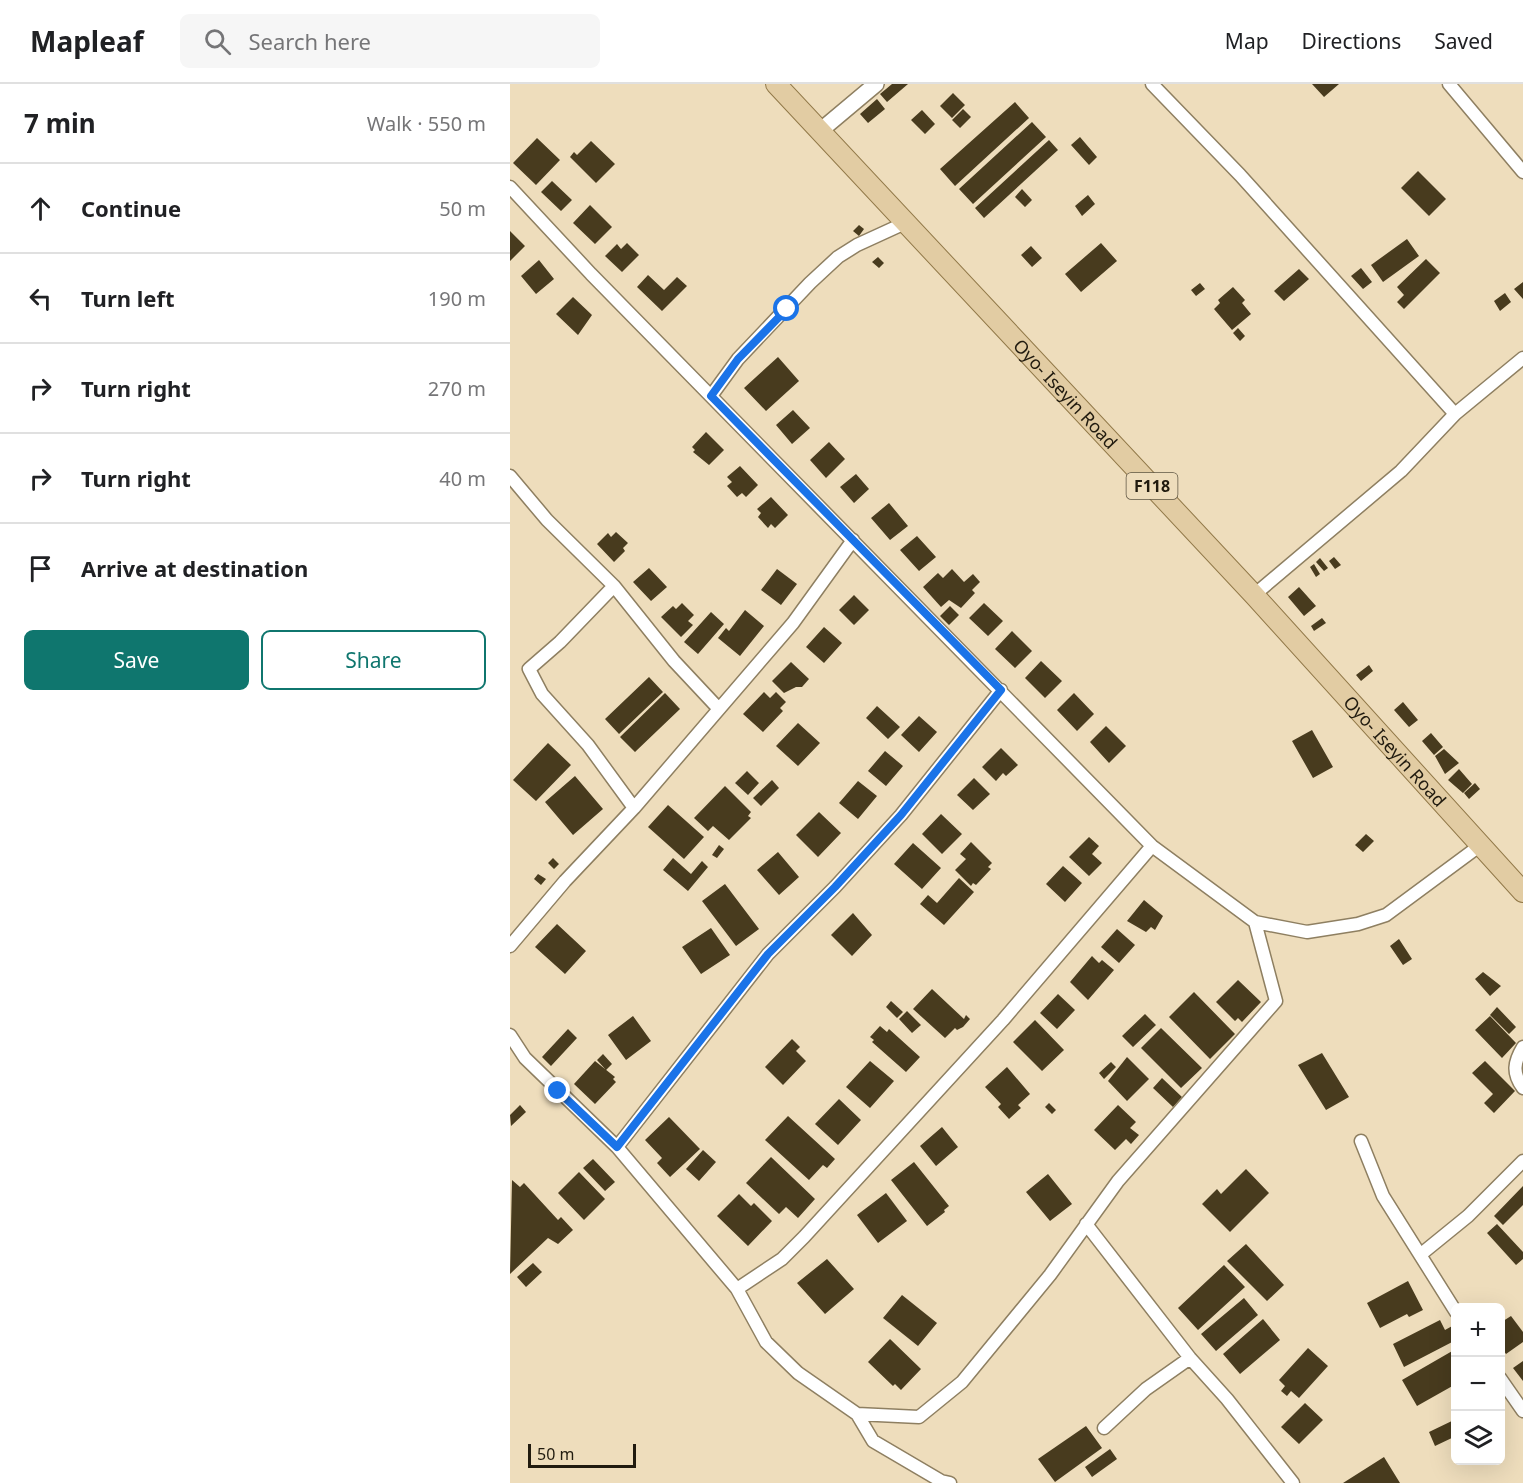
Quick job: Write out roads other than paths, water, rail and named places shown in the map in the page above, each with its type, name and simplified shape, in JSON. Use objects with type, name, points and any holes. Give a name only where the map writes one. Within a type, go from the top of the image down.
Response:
[{"type":"main road","name":"Oyo- Iseyin Road","points":[[776,84],[1254,595],[1482,844],[1523,892]]},
{"type":"street","points":[[820,131],[876,84]]},
{"type":"street","points":[[1152,84],[1240,175],[1455,414]]},
{"type":"street","points":[[1449,84],[1523,172]]},
{"type":"street","points":[[510,187],[591,274],[1152,846],[1254,922],[1307,932],[1371,921],[1386,915],[1482,844]]},
{"type":"street","points":[[711,396],[738,359],[838,257],[857,245],[905,223]]},
{"type":"street","points":[[1254,595],[1401,471],[1455,414],[1523,358]]},
{"type":"street","points":[[510,476],[547,520],[614,586],[674,661],[718,708]]},
{"type":"street","points":[[510,946],[565,881],[634,808],[793,623],[854,540]]},
{"type":"street","points":[[614,586],[560,642],[529,669],[542,693],[588,745],[634,808]]},
{"type":"street","points":[[617,1147],[768,954],[835,887],[901,815],[1001,690]]},
{"type":"street","points":[[737,1289],[782,1259],[804,1237],[1003,1020],[1152,846]]},
{"type":"street","points":[[857,1414],[919,1418],[962,1382],[1050,1275],[1118,1181],[1276,1001],[1254,922]]},
{"type":"street","points":[[510,1035],[525,1058],[617,1147],[737,1289],[766,1342],[798,1373],[857,1414],[873,1441],[941,1481],[950,1483]]},
{"type":"street","points":[[1523,1047],[1515,1064],[1516,1078],[1523,1088]]},
{"type":"street","points":[[1361,1141],[1383,1196],[1451,1305]]},
{"type":"street","points":[[1420,1255],[1468,1216],[1523,1161]]},
{"type":"street","points":[[1086,1224],[1190,1358],[1227,1399],[1293,1483]]},
{"type":"street","points":[[1104,1428],[1146,1389],[1190,1358]]},
{"type":"street","points":[[1505,1385],[1523,1411]]}]
